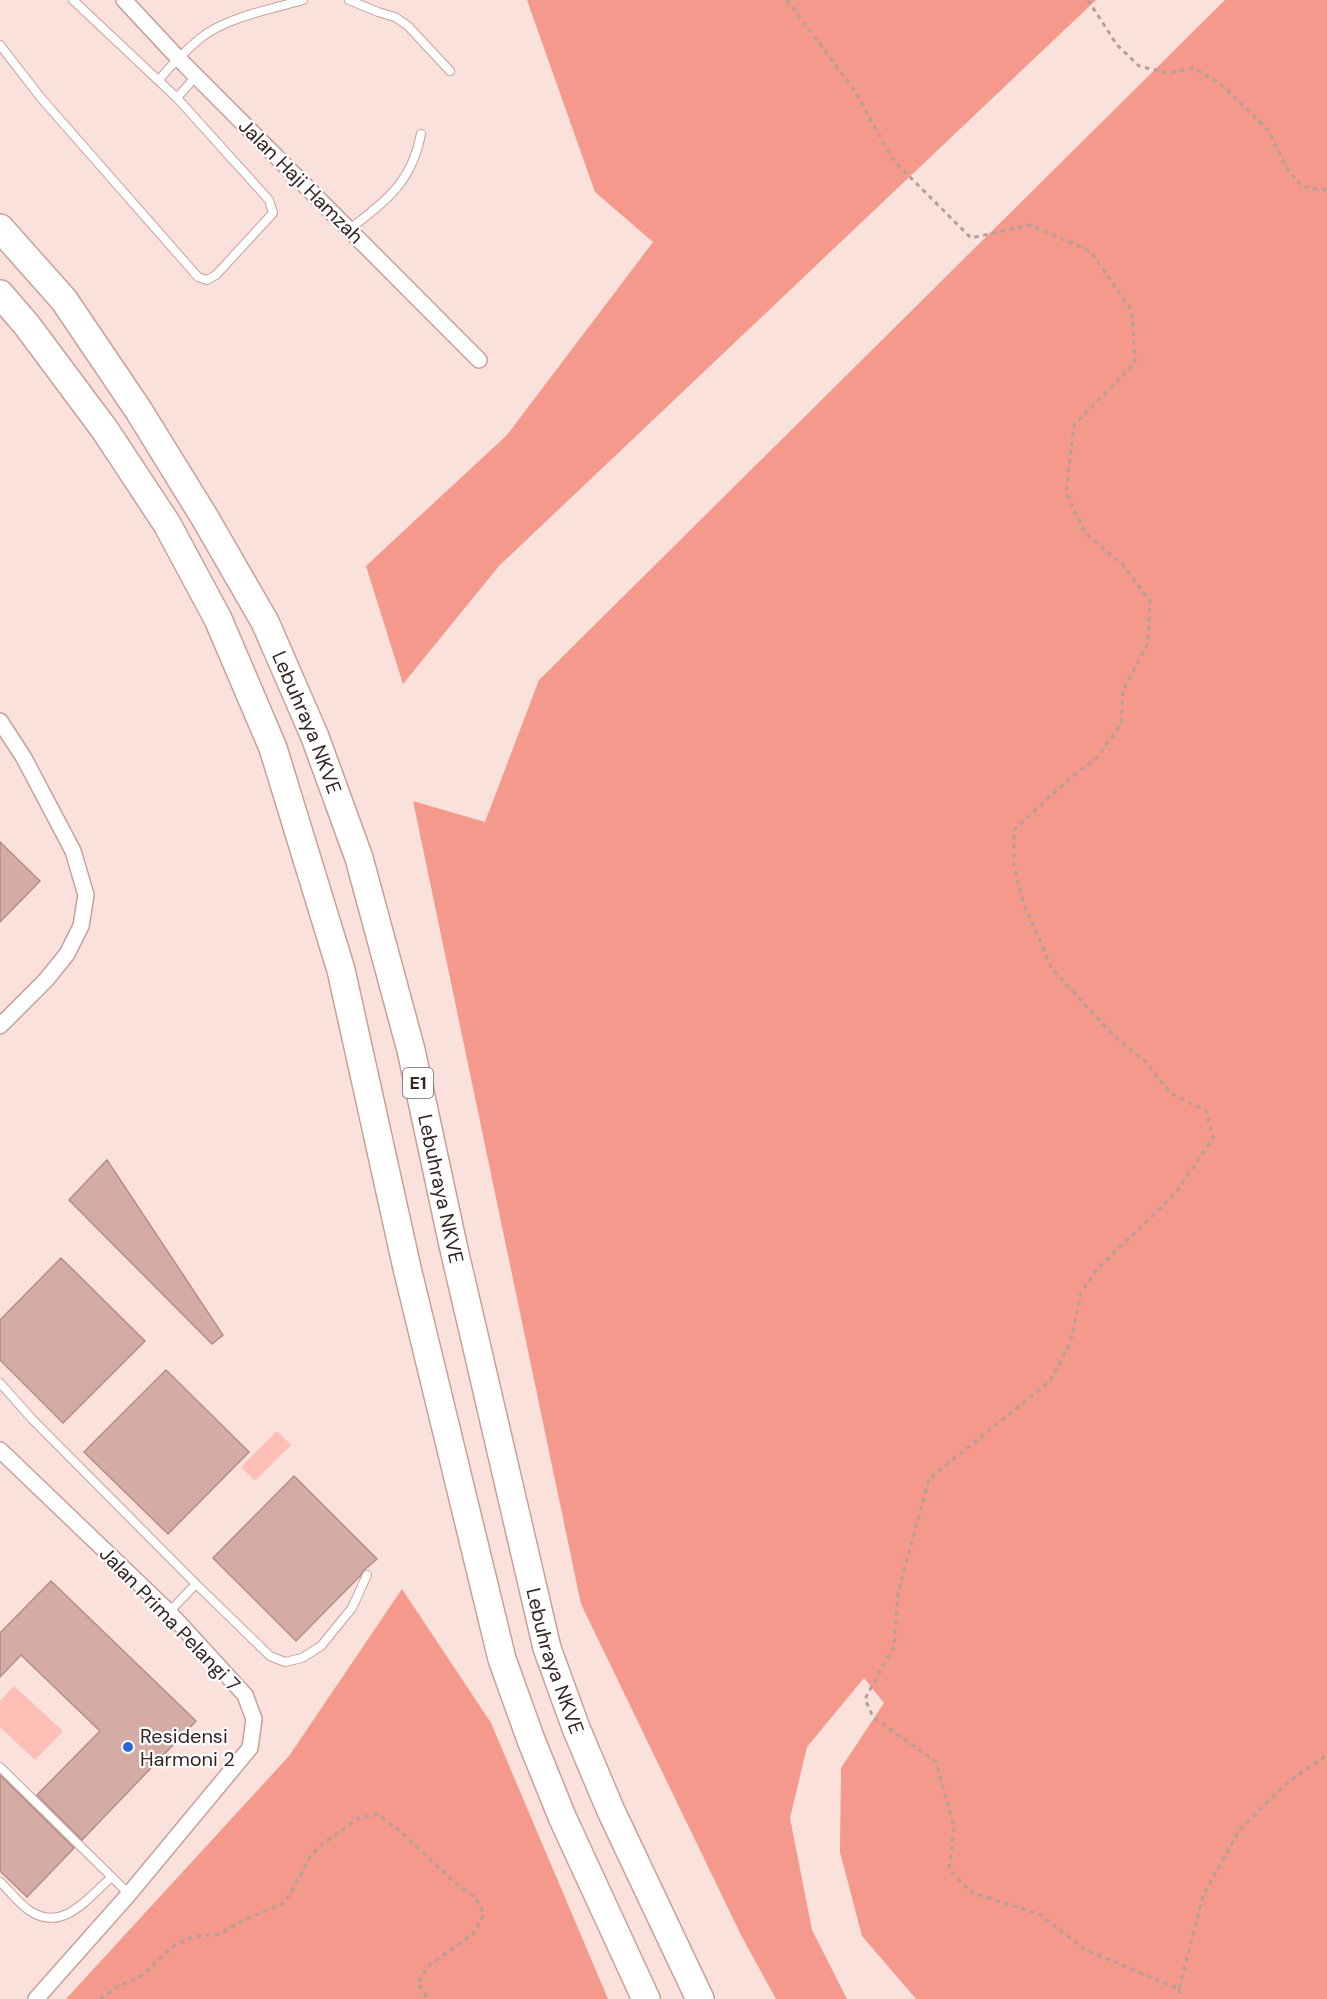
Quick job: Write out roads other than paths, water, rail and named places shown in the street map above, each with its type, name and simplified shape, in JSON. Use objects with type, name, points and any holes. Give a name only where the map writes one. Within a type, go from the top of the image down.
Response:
[{"type":"highway","name":"Lebuhraya NKVE","points":[[0,228],[64,300],[139,411],[205,518],[265,622],[315,736],[359,858],[411,1050],[455,1256],[546,1648],[611,1811],[700,1999]]},
{"type":"highway","name":"Lebuhraya NKVE","points":[[0,294],[26,324],[105,429],[167,524],[218,619],[273,748],[341,970],[407,1268],[502,1659],[563,1819],[646,1999]]},
{"type":"street","name":"Jalan Haji Hamzah","points":[[124,0],[179,59],[479,360]]},
{"type":"street","points":[[0,721],[24,758],[73,851],[86,895],[81,926],[67,954],[46,980],[0,1026]]},
{"type":"street","name":"Jalan Prima Pelangi 7","points":[[0,1450],[169,1612],[245,1695],[254,1719],[250,1748],[129,1894],[36,1999]]},
{"type":"lane","points":[[0,45],[41,98],[198,278],[207,280],[216,275],[273,213],[269,200],[177,98],[73,0]]},
{"type":"lane","points":[[159,80],[206,34],[242,17],[303,0]]},
{"type":"lane","points":[[349,0],[394,17],[408,26],[450,71]]},
{"type":"lane","points":[[177,98],[196,76]]},
{"type":"lane","points":[[349,230],[389,197],[404,181],[417,153],[421,134]]},
{"type":"lane","points":[[0,1383],[32,1419],[270,1656],[285,1662],[302,1658],[321,1646],[352,1608],[367,1575]]},
{"type":"lane","points":[[169,1612],[196,1584]]},
{"type":"lane","points":[[0,1767],[129,1894]]},
{"type":"lane","points":[[0,1882],[30,1911],[49,1919],[59,1919],[69,1914],[112,1877]]},
{"type":"place","name":"Residensi Harmoni 2","points":[[128,1747]]}]
